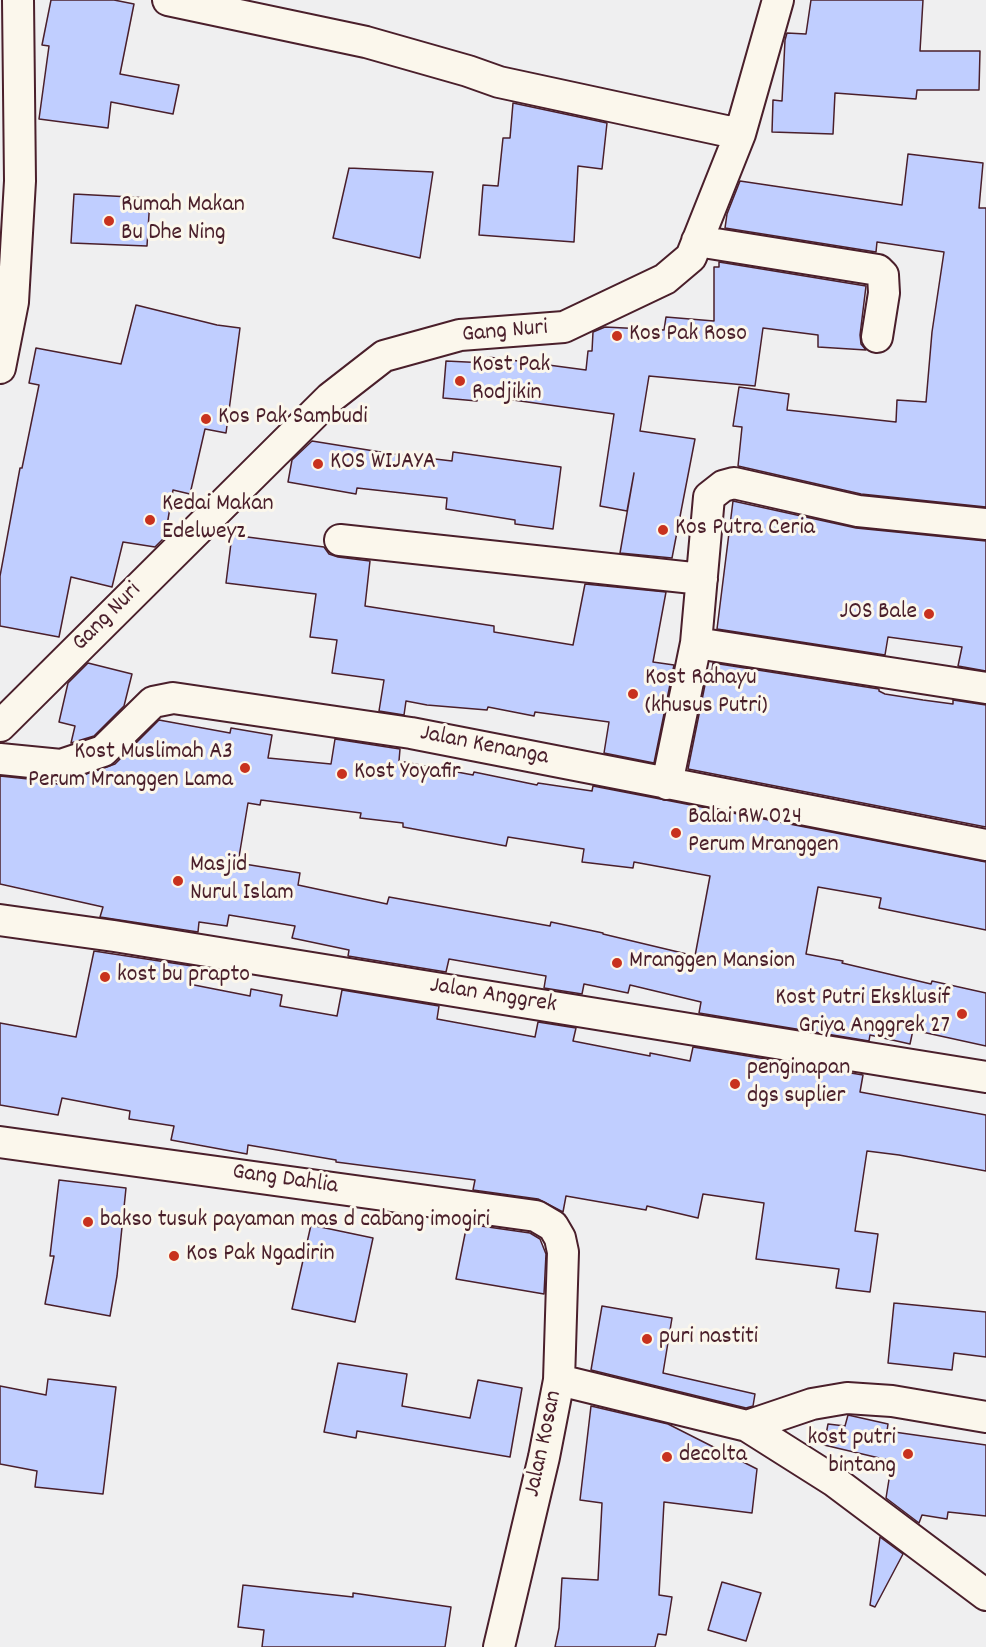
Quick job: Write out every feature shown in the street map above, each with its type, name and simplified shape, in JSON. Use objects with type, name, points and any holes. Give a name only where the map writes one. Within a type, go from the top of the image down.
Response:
[{"type":"street","points":[[0,368],[13,302],[20,181],[18,0]]},
{"type":"street","points":[[168,0],[366,42],[499,82],[740,134]]},
{"type":"street","name":"Gang Nuri","points":[[0,726],[330,398],[384,356],[460,335],[564,327],[665,279],[691,257],[740,134],[778,0]]},
{"type":"street","points":[[697,241],[878,270],[883,275],[884,293],[877,337]]},
{"type":"street","points":[[668,784],[696,643],[709,497],[723,486],[734,483],[858,511],[986,524]]},
{"type":"street","points":[[340,540],[702,579]]},
{"type":"street","points":[[696,643],[986,688]]},
{"type":"street","name":"Jalan Kenanga","points":[[0,759],[61,765],[103,751],[153,702],[173,698],[411,733],[986,845]]},
{"type":"street","name":"Jalan Anggrek","points":[[0,920],[114,936],[986,1077]]},
{"type":"street","name":"Gang Dahlia","points":[[0,1142],[536,1216],[553,1226],[560,1238]]},
{"type":"street","name":"Jalan Kosan","points":[[499,1647],[544,1457],[559,1380],[563,1252],[560,1238]]},
{"type":"street","points":[[559,1380],[747,1426],[834,1481],[986,1595]]},
{"type":"street","points":[[747,1426],[812,1404],[847,1398],[892,1401],[986,1417]]},
{"type":"building","points":[[51,0],[114,0],[134,4],[120,74],[179,85],[173,114],[111,102],[108,128],[39,119],[49,46],[42,45]]},
{"type":"building","points":[[811,0],[923,0],[920,51],[980,51],[979,90],[917,90],[916,99],[835,93],[833,134],[772,132],[773,100],[782,101],[787,33],[806,34]]},
{"type":"building","points":[[513,103],[607,123],[602,169],[578,166],[574,242],[479,235],[483,185],[498,186],[503,138],[510,138]]},
{"type":"building","points":[[908,154],[983,163],[979,208],[986,208],[986,507],[861,494],[738,466],[742,427],[733,426],[739,387],[789,394],[787,410],[896,422],[897,400],[926,402],[932,332],[944,252],[877,242],[876,252],[725,228],[727,214],[740,181],[902,205]]},
{"type":"building","points":[[349,168],[433,172],[420,258],[333,238]]},
{"type":"building","points":[[74,194],[150,198],[147,246],[71,243]]},
{"type":"building","points":[[719,262],[866,286],[860,335],[861,344],[866,350],[818,347],[818,335],[763,328],[755,386],[649,376],[640,431],[695,439],[672,558],[620,553],[634,473],[627,511],[600,506],[614,414],[477,395],[477,401],[443,398],[446,361],[487,363],[488,357],[586,370],[588,351],[592,351],[593,332],[605,327],[664,330],[666,317],[714,321],[714,267],[719,267]]},
{"type":"building","points":[[136,305],[217,325],[240,328],[226,433],[205,429],[190,494],[173,490],[165,537],[155,547],[123,542],[112,587],[71,577],[59,637],[0,626],[0,576],[20,468],[22,468],[39,385],[29,383],[36,348],[121,364]]},
{"type":"building","points":[[312,441],[452,461],[453,452],[561,467],[553,529],[515,524],[515,520],[446,509],[447,498],[357,488],[356,494],[288,482],[292,460]]},
{"type":"building","points":[[733,501],[856,528],[986,541],[986,671],[958,666],[962,647],[888,637],[885,655],[717,629]]},
{"type":"building","points":[[232,535],[324,547],[329,554],[338,557],[370,561],[365,606],[494,626],[494,632],[573,645],[585,584],[666,592],[653,662],[674,665],[654,763],[604,753],[609,722],[535,712],[534,716],[488,707],[487,710],[406,701],[404,715],[379,711],[384,680],[332,673],[337,640],[310,637],[316,594],[226,583]]},
{"type":"building","points":[[88,663],[132,674],[124,706],[94,736],[71,743],[75,726],[59,722],[68,683]]},
{"type":"building","points":[[713,663],[879,689],[885,694],[923,700],[953,704],[953,700],[986,705],[986,827],[688,769],[708,670],[712,670]]},
{"type":"building","points":[[159,720],[230,733],[231,728],[272,735],[268,758],[331,764],[335,739],[400,749],[399,761],[473,775],[474,772],[537,785],[538,783],[592,791],[593,786],[986,862],[986,930],[879,908],[881,898],[818,887],[806,954],[843,961],[842,963],[931,984],[932,981],[986,993],[986,1046],[913,1030],[910,1044],[870,1035],[869,1041],[699,1013],[701,1002],[630,985],[628,993],[584,984],[582,994],[544,988],[546,976],[449,959],[446,972],[348,956],[349,950],[292,938],[295,926],[229,915],[227,926],[199,922],[198,932],[100,917],[103,907],[0,884],[0,776],[62,785],[63,782],[115,764]],"holes":[[[261,800],[361,813],[360,818],[403,823],[403,827],[506,846],[508,837],[584,849],[582,862],[633,868],[634,862],[710,876],[695,956],[551,922],[550,926],[389,897],[387,904],[298,885],[300,873],[238,863],[248,803],[260,805]]]},
{"type":"building","points":[[94,951],[192,966],[189,984],[250,996],[251,989],[282,995],[280,1006],[337,1016],[342,990],[439,1006],[437,1019],[535,1037],[538,1022],[576,1028],[573,1041],[650,1056],[650,1053],[690,1061],[693,1047],[863,1075],[860,1092],[986,1115],[986,1171],[867,1151],[855,1231],[878,1234],[870,1292],[836,1288],[839,1269],[756,1259],[764,1203],[703,1194],[698,1218],[647,1206],[646,1210],[566,1196],[563,1212],[538,1199],[473,1190],[475,1180],[336,1162],[336,1160],[248,1145],[247,1154],[171,1140],[174,1126],[129,1119],[130,1111],[62,1098],[58,1115],[0,1105],[0,1023],[76,1037]]},
{"type":"building","name":"bakso tusuk payaman mas d cabang imogiri","points":[[59,1180],[126,1188],[117,1276],[110,1316],[45,1304],[54,1256],[50,1256]]},
{"type":"building","points":[[467,1224],[530,1233],[540,1239],[546,1254],[544,1294],[456,1279]]},
{"type":"building","points":[[311,1225],[373,1238],[355,1322],[292,1309]]},
{"type":"building","points":[[894,1303],[986,1312],[986,1357],[954,1353],[952,1370],[888,1363]]},
{"type":"building","name":"puri nastiti","points":[[602,1306],[672,1318],[663,1373],[755,1394],[753,1406],[746,1408],[591,1370]]},
{"type":"building","points":[[338,1363],[407,1374],[402,1406],[470,1418],[478,1380],[522,1388],[510,1457],[357,1431],[356,1438],[324,1432]]},
{"type":"building","points":[[48,1379],[116,1387],[103,1494],[35,1487],[37,1471],[0,1464],[0,1386],[46,1395]]},
{"type":"building","points":[[591,1406],[668,1424],[757,1469],[752,1513],[664,1502],[659,1595],[672,1597],[666,1635],[658,1634],[655,1647],[555,1647],[559,1628],[562,1578],[598,1580],[602,1503],[580,1500]]},
{"type":"building","points":[[848,1415],[888,1424],[887,1431],[986,1445],[986,1516],[948,1512],[947,1519],[922,1515],[919,1523],[886,1498],[892,1461],[824,1445],[828,1424],[845,1426]]},
{"type":"building","points":[[880,1537],[903,1554],[875,1607],[870,1605]]},
{"type":"building","points":[[722,1582],[761,1593],[746,1641],[708,1630]]},
{"type":"building","points":[[243,1585],[353,1597],[353,1593],[451,1607],[445,1647],[262,1647],[264,1630],[238,1627]]},
{"type":"place","name":"Rumah Makan Bu Dhe Ning","points":[[109,221]]},
{"type":"place","name":"Kos Pak Roso","points":[[617,336]]},
{"type":"place","name":"Kost Pak Rodjikin","points":[[460,381]]},
{"type":"place","name":"Kos Pak Sambudi","points":[[206,419]]},
{"type":"place","name":"KOS WIJAYA","points":[[318,464]]},
{"type":"place","name":"Kedai Makan Edelweyz","points":[[150,520]]},
{"type":"place","name":"Kos Putra Ceria","points":[[663,530]]},
{"type":"place","name":"JOS Bale","points":[[929,614]]},
{"type":"place","name":"Kost Rahayu (khusus Putri)","points":[[633,694]]},
{"type":"place","name":"Kost Muslimah A3 Perum Mranggen Lama","points":[[245,768]]},
{"type":"place","name":"Kost Yoyafir","points":[[342,774]]},
{"type":"place","name":"Balai RW 024 Perum Mranggen","points":[[676,833]]},
{"type":"place","name":"Masjid Nurul Islam","points":[[178,881]]},
{"type":"place","name":"Mranggen Mansion","points":[[617,963]]},
{"type":"place","name":"kost bu prapto","points":[[105,977]]},
{"type":"place","name":"Kost Putri Eksklusif Griya Anggrek 27","points":[[962,1014]]},
{"type":"place","name":"penginapan dgs suplier","points":[[735,1084]]},
{"type":"place","name":"bakso tusuk payaman mas d cabang imogiri","points":[[88,1222]]},
{"type":"place","name":"Kos Pak Ngadirin","points":[[174,1256]]},
{"type":"place","name":"puri nastiti","points":[[647,1339]]},
{"type":"place","name":"kost putri bintang","points":[[908,1454]]},
{"type":"place","name":"decolta","points":[[667,1457]]}]
